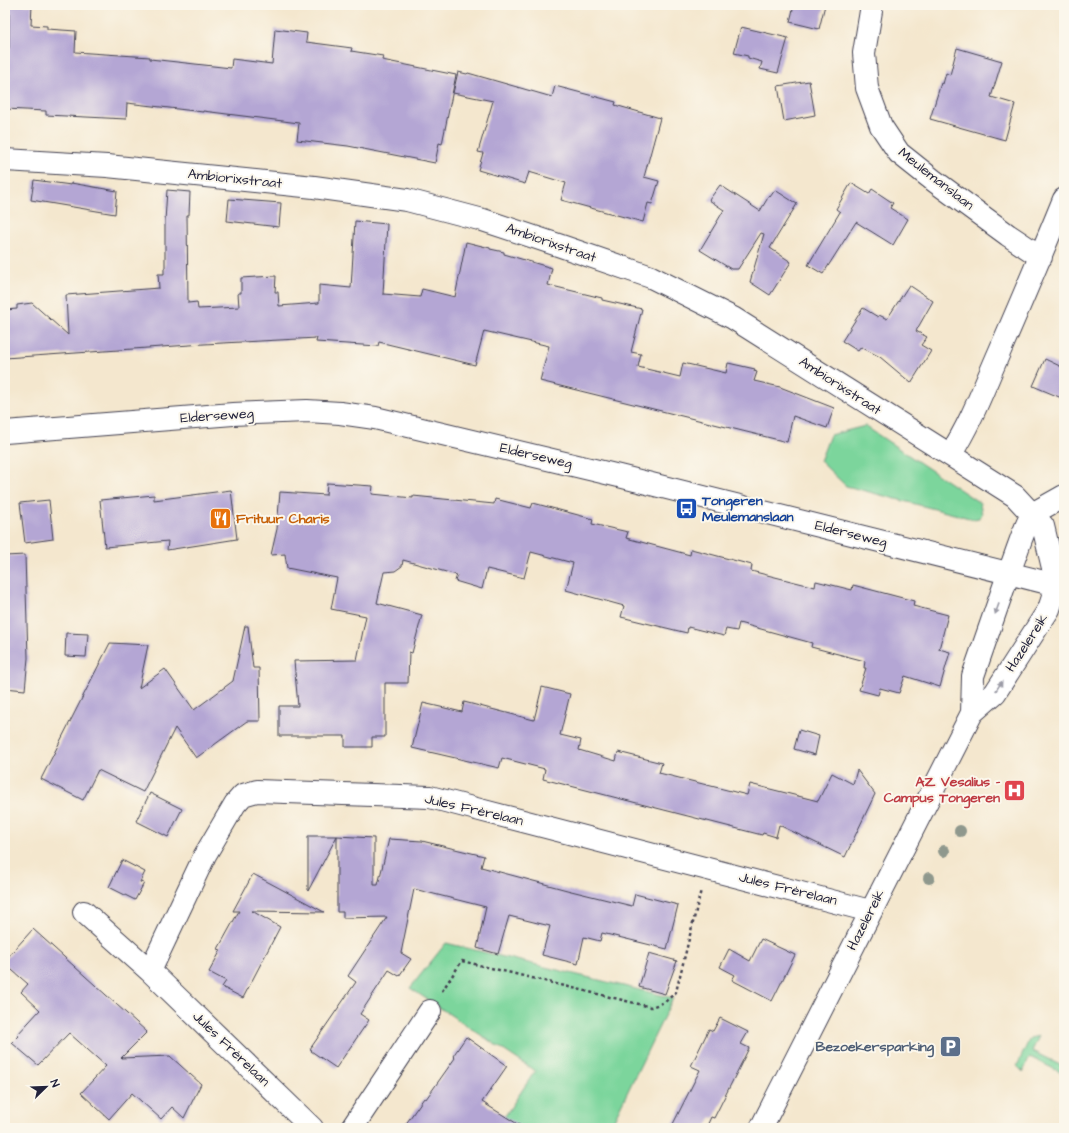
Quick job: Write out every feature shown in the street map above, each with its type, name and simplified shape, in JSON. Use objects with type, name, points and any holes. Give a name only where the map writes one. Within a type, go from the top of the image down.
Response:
[{"type":"street","name":"Meulemanslaan","points":[[872,5],[864,53],[866,88],[881,126],[899,152],[911,162],[1008,235],[1041,256]]},
{"type":"street","name":"Ambiorixstraat","points":[[5,160],[107,166],[314,187],[407,200],[483,220],[651,278],[733,318],[905,428],[1015,496],[1043,526],[1061,586]]},
{"type":"street","points":[[950,455],[960,439],[977,404],[1064,199]]},
{"type":"street","name":"Elderseweg","points":[[5,432],[233,414],[307,411],[340,413],[375,418],[536,456],[1061,586]]},
{"type":"street","points":[[1009,572],[1017,553],[1024,527],[1032,514],[1064,496]]},
{"type":"street","name":"Hazelereik","points":[[972,713],[973,676],[1009,572]]},
{"type":"street","name":"Hazelereik","points":[[761,1128],[972,713],[995,693],[1049,609],[1061,586]]},
{"type":"street","name":"Jules Frèrelaan","points":[[150,971],[205,855],[231,811],[243,795],[257,791],[430,797],[870,912]]},
{"type":"street","name":"Jules Frèrelaan","points":[[84,912],[150,971],[312,1128]]},
{"type":"street","points":[[352,1128],[430,1011]]},
{"type":"path","points":[[430,1011],[462,961],[652,1007],[665,1002],[676,992],[707,869]]},
{"type":"green space","points":[[865,426],[980,503],[982,514],[979,518],[973,519],[846,486],[820,461],[830,435]]},
{"type":"green space","points":[[446,943],[673,998],[610,1128],[497,1128],[535,1071],[410,988]]},
{"type":"green space","points":[[1039,1036],[1032,1051],[1064,1067],[1064,1074],[1030,1057],[1023,1072],[1017,1066],[1030,1038]]},
{"type":"building","points":[[9,5],[32,5],[31,25],[47,26],[47,29],[76,31],[75,52],[150,57],[150,59],[231,68],[232,59],[272,64],[275,29],[307,33],[306,42],[352,48],[351,51],[383,56],[382,60],[456,75],[442,144],[439,143],[435,163],[348,146],[297,140],[299,123],[127,103],[126,119],[46,115],[46,111],[5,109],[5,48],[9,48]]},
{"type":"building","points":[[794,5],[825,5],[819,29],[790,22]]},
{"type":"building","points":[[741,27],[788,38],[778,73],[760,69],[762,62],[748,58],[748,56],[734,53]]},
{"type":"building","points":[[957,48],[1002,61],[991,97],[1015,104],[1005,140],[930,119],[941,83],[943,84],[946,73],[950,75]]},
{"type":"building","points":[[458,72],[468,73],[552,97],[555,86],[616,102],[615,105],[660,118],[644,177],[659,181],[652,204],[648,203],[643,222],[561,200],[566,183],[529,172],[525,184],[478,170],[483,153],[478,152],[493,101],[453,93]]},
{"type":"building","points":[[809,81],[815,115],[784,121],[778,86]]},
{"type":"building","points":[[34,180],[71,185],[71,183],[117,191],[115,214],[31,200]]},
{"type":"building","points":[[851,183],[869,194],[872,189],[893,203],[890,208],[908,219],[893,245],[856,222],[823,274],[808,265],[840,212],[836,209]]},
{"type":"building","points":[[720,185],[760,211],[769,196],[770,197],[775,190],[797,204],[770,248],[791,262],[770,295],[750,282],[764,234],[761,233],[738,269],[731,269],[700,250],[724,210],[709,200]]},
{"type":"building","points":[[167,190],[190,192],[189,215],[187,215],[188,303],[197,302],[198,309],[239,307],[238,293],[241,293],[241,278],[276,276],[275,292],[278,292],[279,306],[319,303],[319,285],[351,288],[355,221],[387,224],[383,294],[420,297],[422,289],[455,297],[466,242],[490,248],[504,252],[504,254],[552,268],[548,285],[642,309],[631,352],[641,354],[638,367],[680,377],[683,363],[726,373],[728,363],[755,369],[754,371],[757,372],[754,381],[780,387],[834,408],[827,428],[793,416],[787,442],[540,381],[549,346],[484,331],[475,365],[379,342],[378,346],[316,342],[317,338],[204,344],[5,358],[5,310],[17,309],[17,305],[32,303],[68,335],[66,295],[159,288],[158,274],[164,274],[165,268],[165,221]]},
{"type":"building","points":[[229,199],[281,203],[279,227],[227,221]]},
{"type":"building","points":[[909,285],[933,301],[916,331],[927,337],[921,345],[931,351],[911,383],[880,357],[861,347],[858,351],[842,341],[863,308],[878,317],[879,315],[887,319]]},
{"type":"building","points":[[1045,359],[1064,368],[1064,399],[1033,386]]},
{"type":"building","points":[[327,483],[373,486],[372,494],[413,498],[413,496],[494,504],[495,499],[531,508],[533,503],[593,519],[592,524],[628,532],[626,538],[690,555],[691,549],[752,565],[751,571],[815,587],[816,581],[852,590],[853,585],[914,601],[913,606],[948,615],[939,649],[950,652],[940,687],[905,676],[899,693],[880,688],[878,695],[859,690],[866,668],[864,668],[865,661],[811,647],[812,643],[739,623],[737,631],[726,629],[724,636],[688,627],[687,633],[621,617],[624,606],[566,590],[573,563],[531,552],[524,578],[487,569],[482,589],[455,581],[457,575],[403,560],[402,566],[395,571],[384,572],[377,603],[422,615],[412,653],[409,652],[408,683],[385,683],[385,737],[372,737],[372,747],[345,747],[345,736],[279,736],[279,706],[298,706],[294,661],[357,660],[366,616],[331,609],[337,578],[287,568],[285,554],[271,555],[277,529],[280,492],[326,495]]},
{"type":"building","points":[[231,490],[237,539],[167,550],[168,541],[105,547],[100,500],[154,495],[154,500]]},
{"type":"building","points":[[49,500],[53,539],[25,543],[20,503]]},
{"type":"building","points":[[25,555],[28,658],[25,690],[5,688],[5,556]]},
{"type":"building","points":[[245,626],[248,626],[253,668],[259,668],[260,721],[247,721],[196,758],[175,728],[143,792],[98,770],[83,800],[41,779],[110,643],[148,645],[139,688],[165,669],[194,710],[233,681]]},
{"type":"building","points":[[66,633],[88,634],[86,657],[65,656]]},
{"type":"building","points":[[542,687],[570,694],[560,735],[581,740],[579,750],[616,761],[618,752],[662,763],[659,773],[747,795],[750,784],[818,801],[832,773],[853,784],[857,770],[875,794],[845,857],[779,825],[776,837],[763,833],[762,835],[543,779],[545,769],[502,758],[499,768],[412,748],[423,703],[462,712],[464,702],[534,720]]},
{"type":"building","points":[[799,730],[819,736],[815,755],[794,749]]},
{"type":"building","points":[[150,793],[182,809],[168,837],[136,821]]},
{"type":"building","points":[[308,836],[337,836],[308,891]]},
{"type":"building","points":[[337,836],[374,838],[374,885],[378,885],[389,839],[422,841],[484,856],[481,867],[567,890],[632,906],[635,894],[678,905],[667,949],[602,933],[600,941],[584,937],[578,964],[542,955],[550,926],[509,916],[498,954],[477,948],[486,907],[414,889],[401,953],[411,959],[399,976],[389,970],[360,1014],[369,1020],[336,1068],[310,1049],[356,982],[348,976],[387,917],[343,918],[343,912],[337,912]]},
{"type":"building","points":[[122,860],[145,872],[140,882],[144,883],[135,900],[109,887]]},
{"type":"building","points":[[253,874],[324,912],[252,911],[280,927],[243,998],[222,987],[226,981],[209,972],[221,950],[218,949],[239,911],[233,911]]},
{"type":"building","points":[[33,929],[147,1032],[121,1058],[170,1056],[201,1084],[184,1118],[172,1107],[161,1119],[132,1093],[109,1119],[81,1093],[106,1066],[69,1033],[38,1065],[12,1043],[19,1036],[17,1035],[40,1010],[21,992],[28,984],[5,964],[5,960]]},
{"type":"building","points":[[761,939],[795,955],[772,1001],[732,980],[735,975],[720,967],[729,949],[750,961]]},
{"type":"building","points":[[649,953],[677,961],[665,994],[639,987]]},
{"type":"building","points":[[720,1018],[748,1032],[741,1044],[749,1048],[714,1118],[711,1117],[706,1128],[671,1128],[700,1070],[691,1066],[709,1029],[713,1031]]},
{"type":"building","points":[[466,1037],[507,1066],[482,1102],[524,1128],[403,1128],[455,1058],[453,1056]]},
{"type":"place","name":"Tongeren Meulemanslaan","points":[[687,509]]},
{"type":"place","name":"Frituur Charis","points":[[220,519]]},
{"type":"place","name":"AZ Vesalius - Campus Tongeren","points":[[1015,790]]},
{"type":"place","name":"Bezoekersparking","points":[[950,1047]]}]
